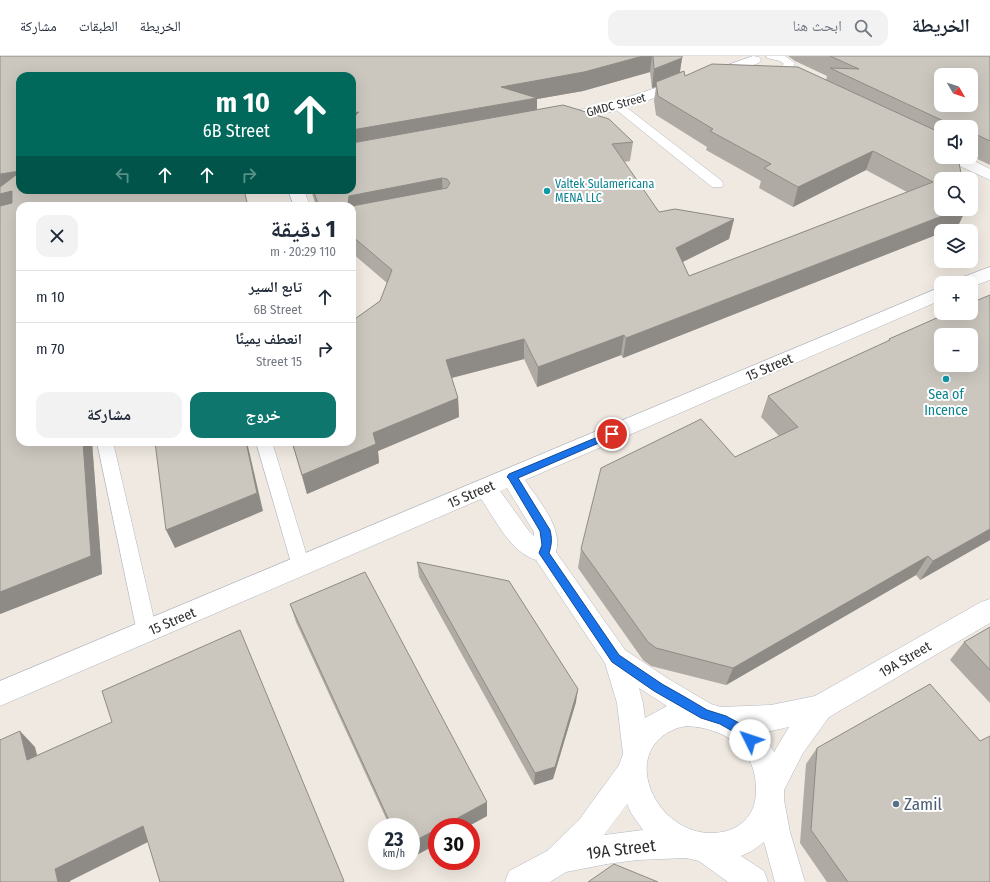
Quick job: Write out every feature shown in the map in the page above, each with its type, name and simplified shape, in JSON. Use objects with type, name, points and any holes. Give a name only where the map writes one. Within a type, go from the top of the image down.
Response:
[{"type":"street","name":"GMDC Street","points":[[696,77],[734,56]]},
{"type":"street","name":"GMDC Street","points":[[547,121],[618,106],[650,96],[696,77],[749,58],[793,80]]},
{"type":"street","points":[[968,164],[990,175]]},
{"type":"street","points":[[978,277],[990,272]]},
{"type":"street","name":"15 Street","points":[[0,694],[934,296]]},
{"type":"street","points":[[512,477],[545,530],[547,545],[544,553]]},
{"type":"street","points":[[486,488],[521,538],[534,550],[544,553],[616,658],[630,703],[634,760],[634,787],[641,805],[653,822],[668,834],[696,846],[753,882]]},
{"type":"street","name":"19A Street","points":[[714,717],[747,720],[771,718],[820,708],[990,610]]},
{"type":"street","points":[[616,658],[658,687],[738,728],[761,754],[768,770],[776,832],[790,882]]},
{"type":"street","name":"19A Street","points":[[770,794],[793,744],[820,708]]},
{"type":"street","points":[[634,760],[644,737],[661,722],[670,717],[687,714],[714,717]]},
{"type":"street","name":"19A Street","points":[[520,882],[558,860],[580,839],[600,816],[634,760]]},
{"type":"street","points":[[696,846],[724,847],[741,841],[755,831],[764,817],[770,794]]},
{"type":"street","name":"19A Street","points":[[558,860],[621,846],[653,843],[696,846]]},
{"type":"lane","points":[[771,56],[784,59],[790,63],[789,66],[779,73]]},
{"type":"lane","points":[[618,106],[717,184]]},
{"type":"lane","points":[[106,446],[148,632]]},
{"type":"lane","points":[[265,446],[301,566]]},
{"type":"building","points":[[0,56],[643,56],[584,72],[501,87],[537,98],[356,129],[356,115],[359,112],[356,112],[356,72],[16,72],[16,172],[0,174]]},
{"type":"building","points":[[653,56],[682,56],[682,58],[654,69]]},
{"type":"building","points":[[830,56],[990,56],[990,141],[978,135],[978,120],[941,120],[830,68],[859,69]]},
{"type":"building","points":[[712,64],[798,67],[934,130],[934,164],[959,164],[961,172],[934,172],[934,216],[942,216],[626,338],[624,335],[538,367],[524,339],[446,360],[458,398],[373,433],[376,444],[302,475],[293,446],[356,446],[356,318],[380,301],[392,270],[356,239],[356,205],[447,188],[450,183],[447,179],[442,178],[349,196],[348,202],[318,202],[314,194],[356,194],[356,142],[563,105],[609,119],[633,142],[612,144],[659,212],[675,209],[734,219],[676,248],[689,276],[933,182],[873,151],[798,187],[764,168],[771,164],[710,131],[713,129],[658,96],[656,82],[684,71],[685,76]]},
{"type":"building","points":[[16,175],[16,194],[245,194],[247,202],[16,202],[16,446],[83,446],[91,556],[0,592],[0,206],[12,203],[12,191],[0,194],[0,187]]},
{"type":"building","points":[[990,295],[990,529],[933,561],[928,556],[733,668],[656,648],[648,642],[581,549],[601,468],[701,419],[735,457],[798,427],[768,396],[890,340],[889,339],[934,319],[978,320],[978,300]]},
{"type":"building","points":[[156,446],[247,446],[257,493],[166,530]]},
{"type":"building","points":[[417,562],[509,581],[578,689],[555,767],[535,773]]},
{"type":"building","points":[[365,572],[487,802],[458,818],[428,818],[428,834],[420,838],[420,818],[388,818],[290,604]]},
{"type":"building","points":[[990,627],[990,670],[964,642]]},
{"type":"building","points":[[240,630],[344,881],[160,882],[143,826],[55,869],[58,882],[0,882],[0,740],[20,731],[27,760],[112,722],[102,691]]},
{"type":"building","name":"Zamil","points":[[930,684],[980,741],[990,736],[990,882],[848,882],[811,830],[817,748]]},
{"type":"building","points":[[614,864],[658,882],[588,882]]},
{"type":"place","name":"Valtek Sulamericana MENA LLC","points":[[547,191]]},
{"type":"place","name":"Sea of Incence","points":[[946,379]]},
{"type":"place","name":"Zamil","points":[[896,804]]},
{"type":"route","points":[[612,434],[512,477],[545,530],[547,545],[544,553],[616,658],[681,701],[705,714],[722,719],[738,728],[750,740]]}]
